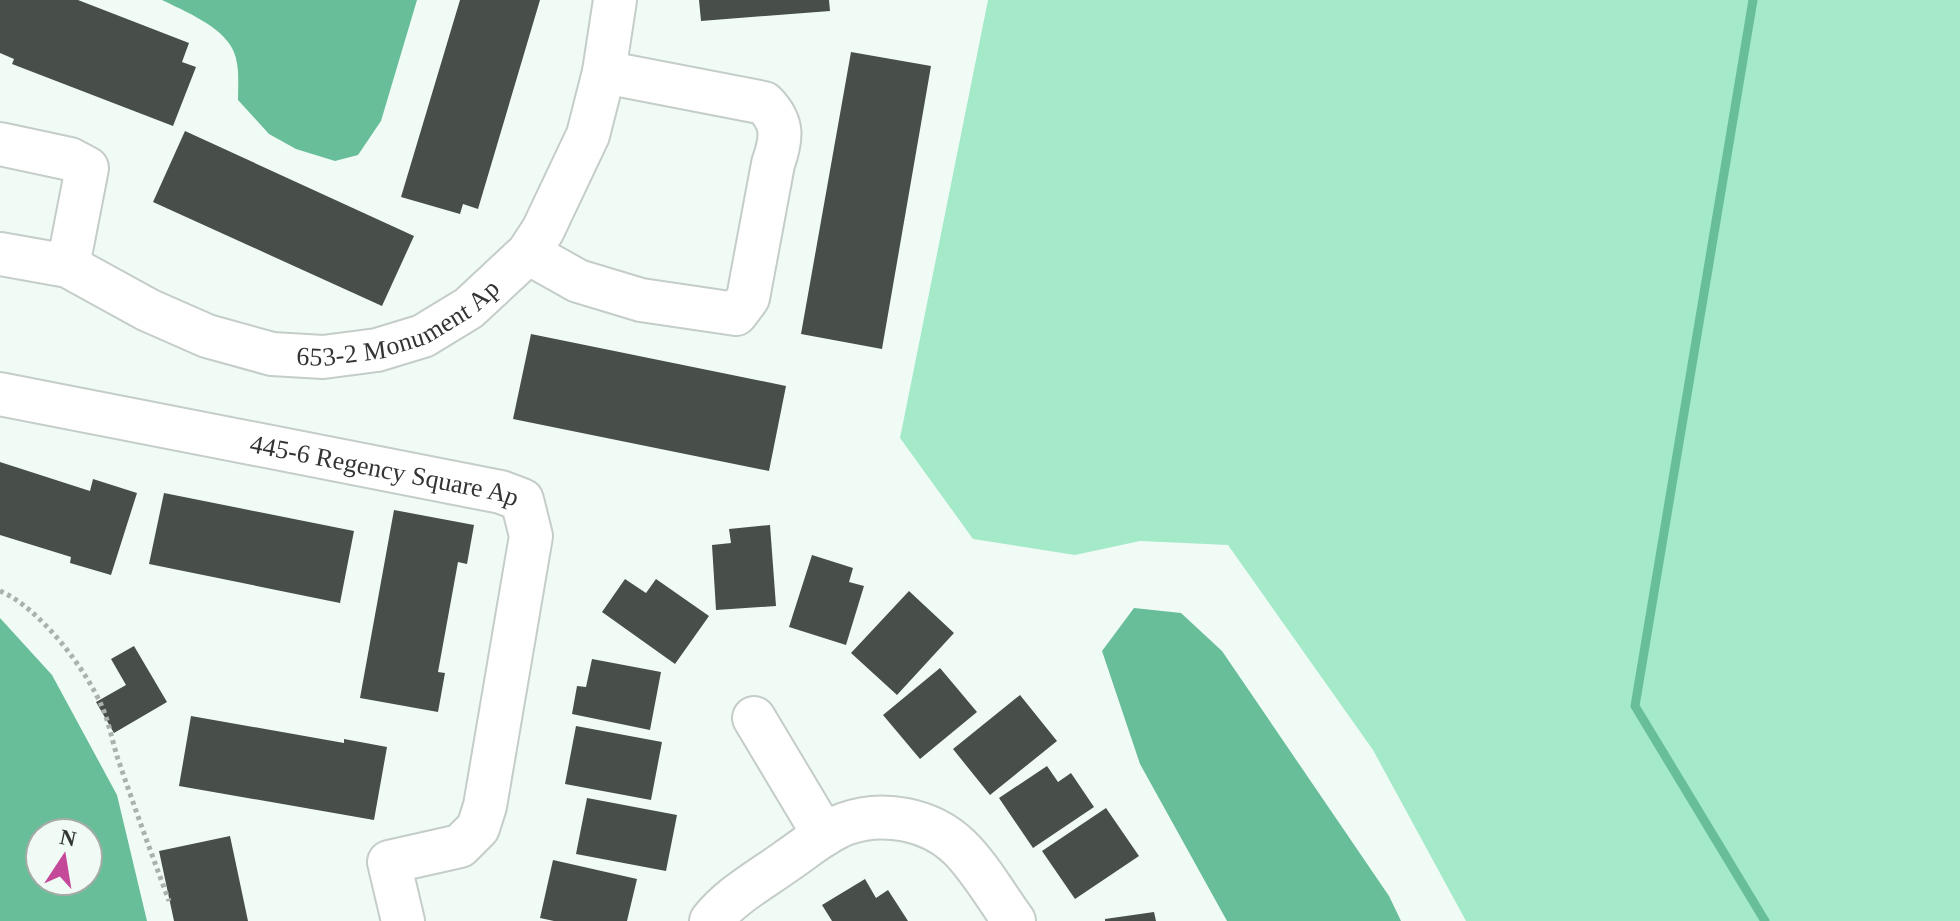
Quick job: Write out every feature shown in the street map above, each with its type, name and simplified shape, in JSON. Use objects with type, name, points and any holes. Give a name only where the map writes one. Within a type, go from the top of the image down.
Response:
[{"type":"street","name":"653-2 Monument Ap","points":[[0,254],[68,266],[148,310],[207,336],[272,354],[323,357],[377,350],[423,336],[469,308],[528,253],[543,230],[588,135],[604,72],[615,0]]},
{"type":"street","points":[[528,253],[578,281],[641,300],[736,314],[748,298],[773,164],[780,145],[777,116],[764,103],[604,72]]},
{"type":"street","points":[[0,144],[70,159],[87,168],[68,266]]},
{"type":"street","name":"445-6 Regency Square Ap","points":[[0,394],[501,492],[522,500],[531,536],[485,806],[478,828],[460,846],[389,862],[403,921]]},
{"type":"street","points":[[754,718],[824,835]]},
{"type":"street","points":[[711,921],[738,896],[824,835],[846,824],[876,817],[906,819],[935,830],[960,848],[1014,921]]},
{"type":"path","points":[[0,591],[11,595],[40,617],[71,657],[103,708],[169,901]]},
{"type":"shaded area","points":[[162,0],[417,0],[381,121],[358,155],[335,161],[296,149],[269,134],[238,100],[237,62],[228,41],[202,20]]},
{"type":"shaded area","points":[[988,0],[1960,0],[1960,921],[1466,921],[1373,750],[1228,545],[1140,541],[1075,555],[973,539],[900,438]]},
{"type":"shaded area","points":[[1134,608],[1181,613],[1222,651],[1389,896],[1401,921],[1227,921],[1140,764],[1102,651]]},
{"type":"shaded area","points":[[0,618],[52,675],[117,795],[147,921],[0,921]]},
{"type":"building","points":[[0,0],[78,0],[189,43],[182,62],[196,67],[173,126],[12,64],[14,59],[0,53]]},
{"type":"building","points":[[460,0],[540,0],[478,209],[463,204],[460,214],[401,197]]},
{"type":"building","points":[[699,0],[829,0],[830,11],[701,21]]},
{"type":"building","points":[[851,52],[931,66],[882,349],[801,334]]},
{"type":"building","points":[[185,131],[414,236],[382,306],[153,202]]},
{"type":"building","points":[[531,334],[786,386],[769,471],[513,419]]},
{"type":"building","points":[[0,462],[90,491],[93,479],[137,493],[111,575],[70,563],[71,557],[0,535]]},
{"type":"building","points":[[164,493],[354,531],[340,603],[149,564]]},
{"type":"building","points":[[394,510],[474,525],[467,564],[458,562],[438,672],[445,673],[438,712],[360,698]]},
{"type":"building","points":[[770,525],[776,606],[716,610],[712,545],[731,543],[729,529]]},
{"type":"building","points":[[812,555],[853,568],[849,582],[864,586],[846,645],[789,627]]},
{"type":"building","points":[[625,579],[646,593],[656,579],[709,616],[675,664],[602,612]]},
{"type":"building","points":[[909,591],[954,633],[897,695],[851,653]]},
{"type":"building","points":[[134,646],[167,702],[114,733],[96,702],[126,685],[111,659]]},
{"type":"building","points":[[592,659],[661,672],[650,730],[572,714],[577,686],[586,687]]},
{"type":"building","points":[[940,668],[977,712],[920,759],[883,715]]},
{"type":"building","points":[[1020,695],[1057,741],[990,795],[953,749]]},
{"type":"building","points":[[191,716],[344,743],[344,739],[387,747],[374,820],[179,786]]},
{"type":"building","points":[[576,726],[662,742],[651,800],[565,784]]},
{"type":"building","points":[[1047,766],[1058,782],[1071,773],[1094,807],[1033,848],[999,798]]},
{"type":"building","points":[[587,798],[677,815],[666,871],[576,854]]},
{"type":"building","points":[[1106,808],[1139,856],[1075,899],[1042,851]]},
{"type":"building","points":[[230,836],[248,921],[174,921],[159,851]]},
{"type":"building","points":[[553,860],[637,879],[627,921],[554,921],[540,918]]},
{"type":"building","points":[[865,879],[876,898],[888,890],[908,921],[832,921],[822,905]]},
{"type":"building","points":[[1154,912],[1156,921],[1105,921],[1105,919]]},
{"type":"waterway","points":[[1753,0],[1635,706],[1765,921]]}]
